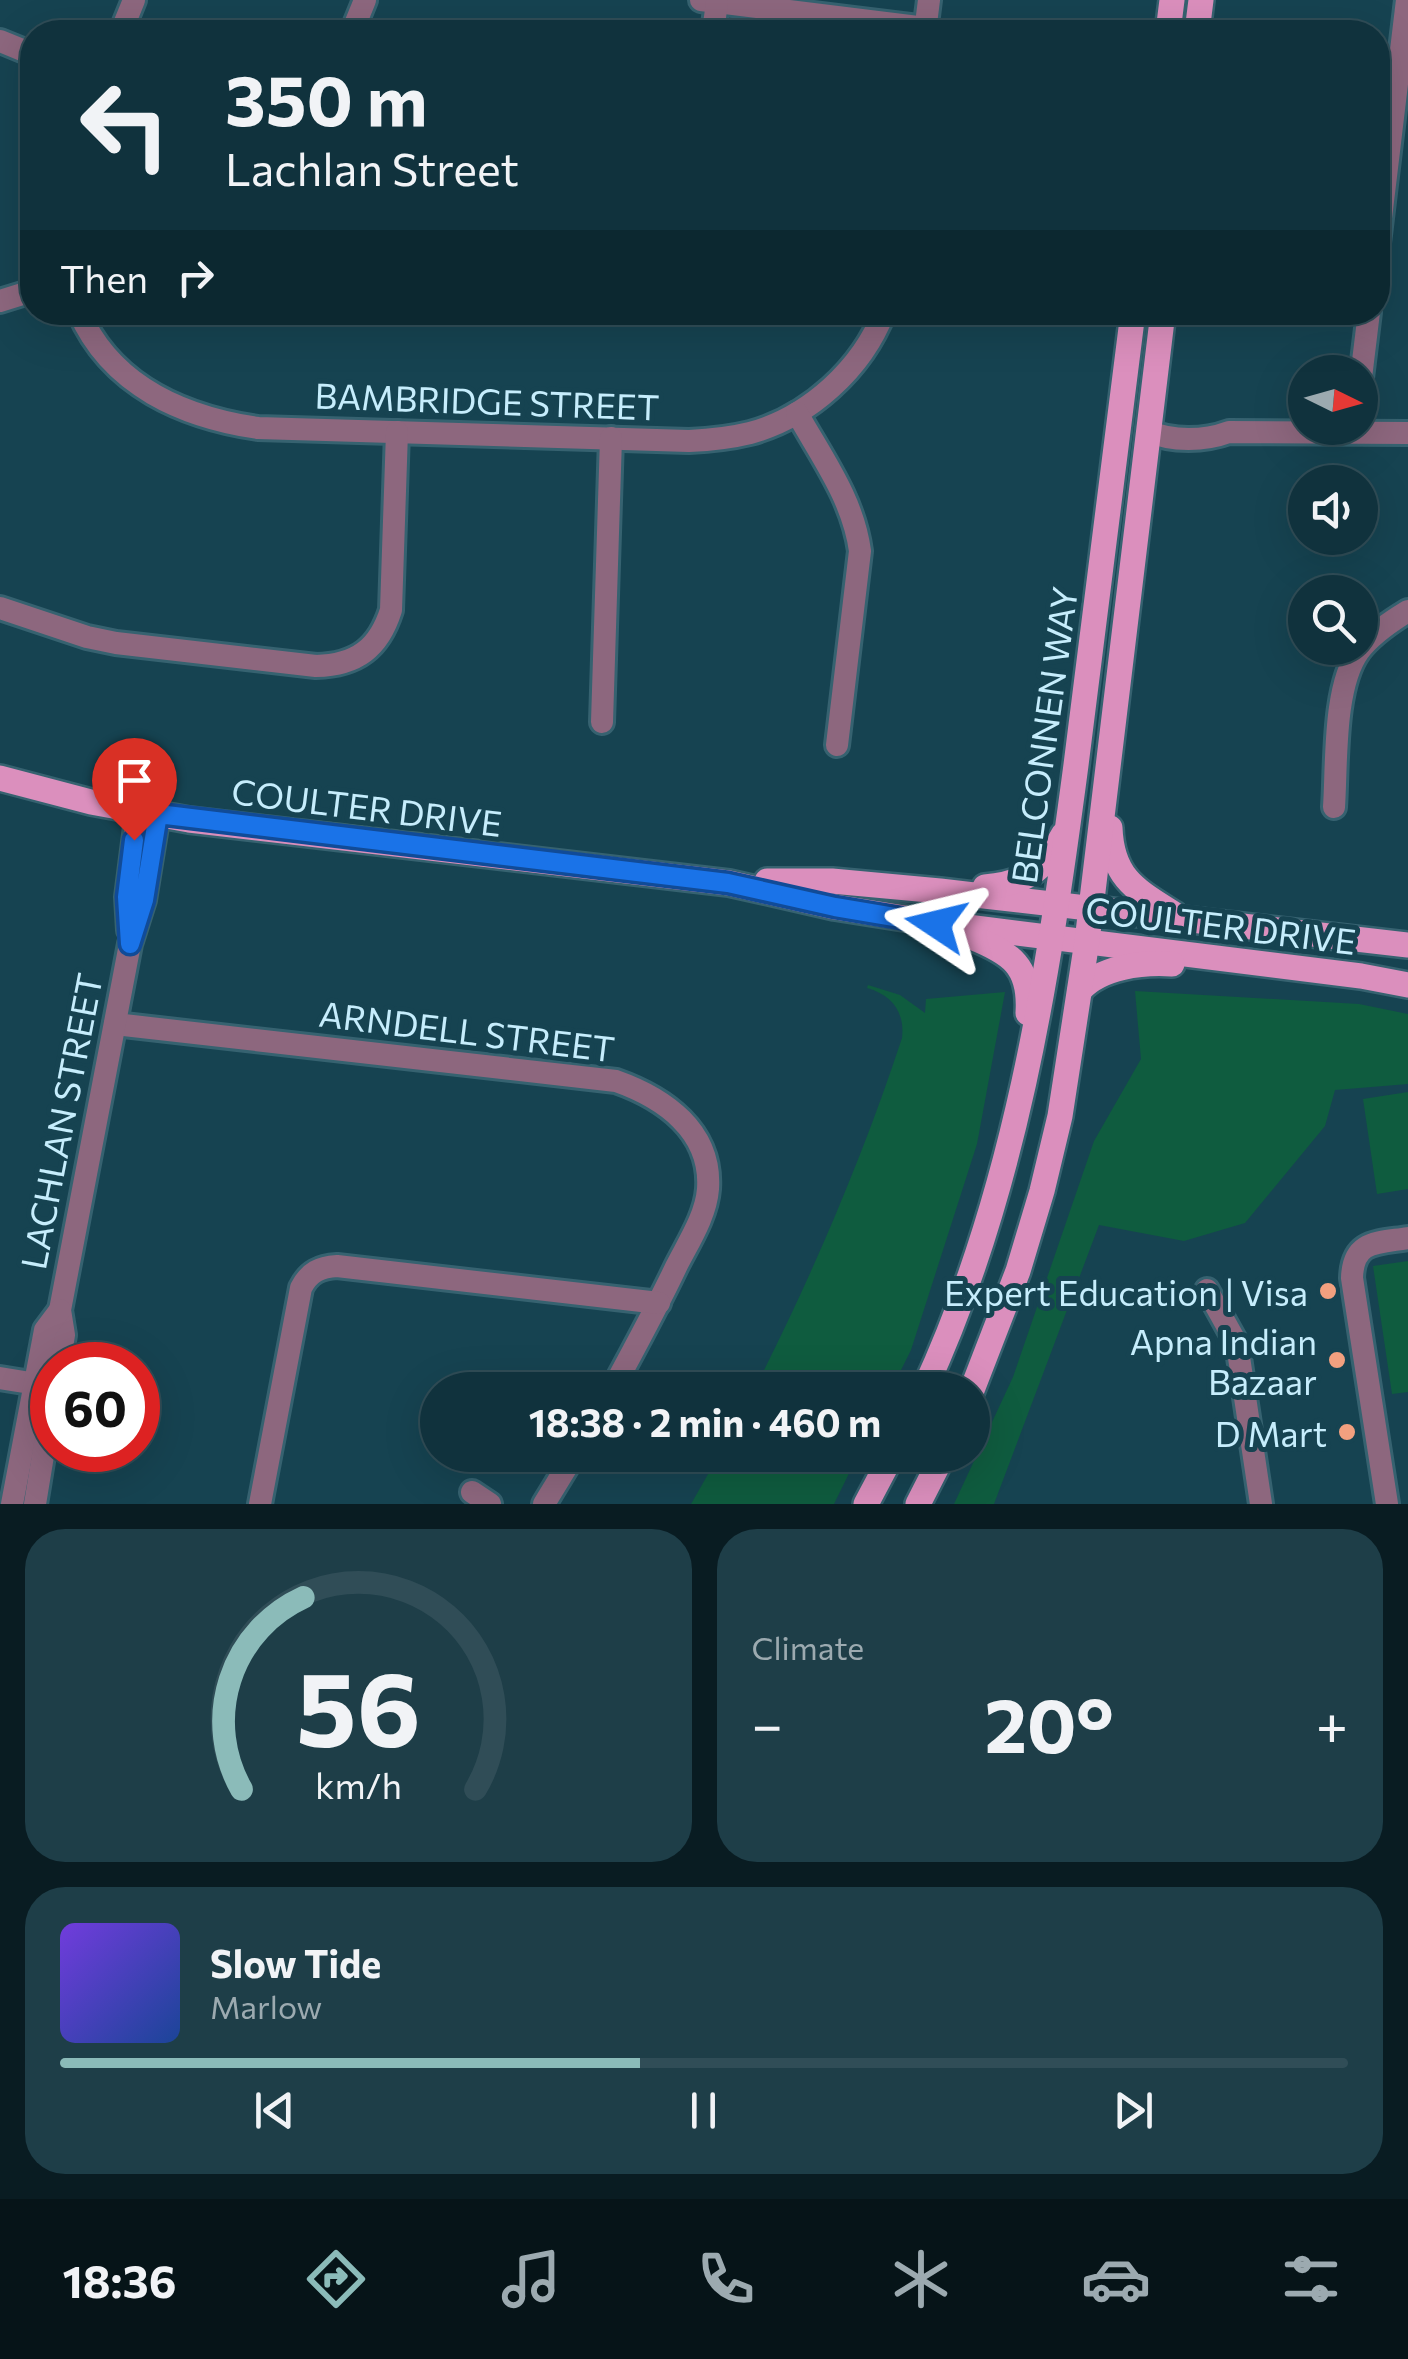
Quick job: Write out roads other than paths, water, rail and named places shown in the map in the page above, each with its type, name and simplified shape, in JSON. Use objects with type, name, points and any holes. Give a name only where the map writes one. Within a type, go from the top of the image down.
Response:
[{"type":"main road","name":"BELCONNEN WAY","points":[[932,1372],[979,1254],[1000,1182],[1051,938],[1131,325]]},
{"type":"main road","name":"BELCONNEN WAY","points":[[979,1372],[1018,1271],[1060,1116],[1087,942],[1161,325]]},
{"type":"main road","points":[[1113,474],[1139,435],[1148,431],[1134,418],[1124,382]]},
{"type":"main road","points":[[1107,773],[1110,836],[1119,870],[1140,893],[1180,918]]},
{"type":"main road","name":"COULTER DRIVE","points":[[0,778],[92,802],[208,822],[728,883],[936,924],[1408,985]]},
{"type":"main road","points":[[940,892],[1020,881],[1049,856],[1068,826]]},
{"type":"main road","name":"COULTER DRIVE","points":[[728,883],[832,881],[1408,945]]},
{"type":"main road","points":[[936,924],[1000,949],[1023,976],[1028,1008],[1018,1102]]},
{"type":"main road","points":[[1080,990],[1097,976],[1156,963],[1307,978],[1361,976]]},
{"type":"main road","points":[[866,1504],[883,1472]]},
{"type":"main road","points":[[918,1504],[934,1472]]},
{"type":"street","points":[[1390,150],[1407,0]]},
{"type":"street","points":[[709,1],[851,20]]},
{"type":"street","name":"BAMBRIDGE STREET","points":[[85,325],[103,352],[127,376],[187,412],[222,423],[258,428],[689,441],[753,432],[797,414],[850,367],[878,325]]},
{"type":"street","points":[[1364,355],[1367,325]]},
{"type":"street","points":[[797,414],[857,525],[860,551],[837,745]]},
{"type":"street","points":[[1148,431],[1162,438],[1288,431]]},
{"type":"street","points":[[1378,431],[1408,433]]},
{"type":"street","points":[[0,608],[87,637],[116,642],[316,666],[333,666],[356,658],[385,629],[391,610],[397,432]]},
{"type":"street","points":[[602,722],[610,438]]},
{"type":"street","points":[[1334,807],[1345,680],[1368,640],[1408,611]]},
{"type":"street","name":"LACHLAN STREET","points":[[63,1342],[60,1310],[130,944],[127,897],[148,813]]},
{"type":"street","name":"ARNDELL STREET","points":[[115,1024],[616,1081],[666,1104],[687,1124],[699,1144],[707,1167],[708,1190],[702,1214],[622,1372]]},
{"type":"street","points":[[1387,1504],[1352,1278],[1357,1254],[1367,1246],[1408,1238]]},
{"type":"street","points":[[260,1504],[301,1288],[314,1272],[337,1266],[659,1303]]},
{"type":"street","points":[[1207,1290],[1237,1344],[1261,1504]]},
{"type":"street","name":"LACHLAN STREET","points":[[45,1342],[45,1330],[60,1310]]},
{"type":"street","points":[[0,1378],[30,1383]]},
{"type":"street","name":"LACHLAN STREET","points":[[12,1504],[30,1437]]},
{"type":"street","points":[[35,1504],[40,1472]]},
{"type":"street","points":[[544,1504],[564,1472]]},
{"type":"place","name":"Expert Education | Visa","points":[[1328,1291]]},
{"type":"place","name":"Apna Indian Bazaar","points":[[1337,1360]]},
{"type":"place","name":"D Mart","points":[[1347,1432]]}]
